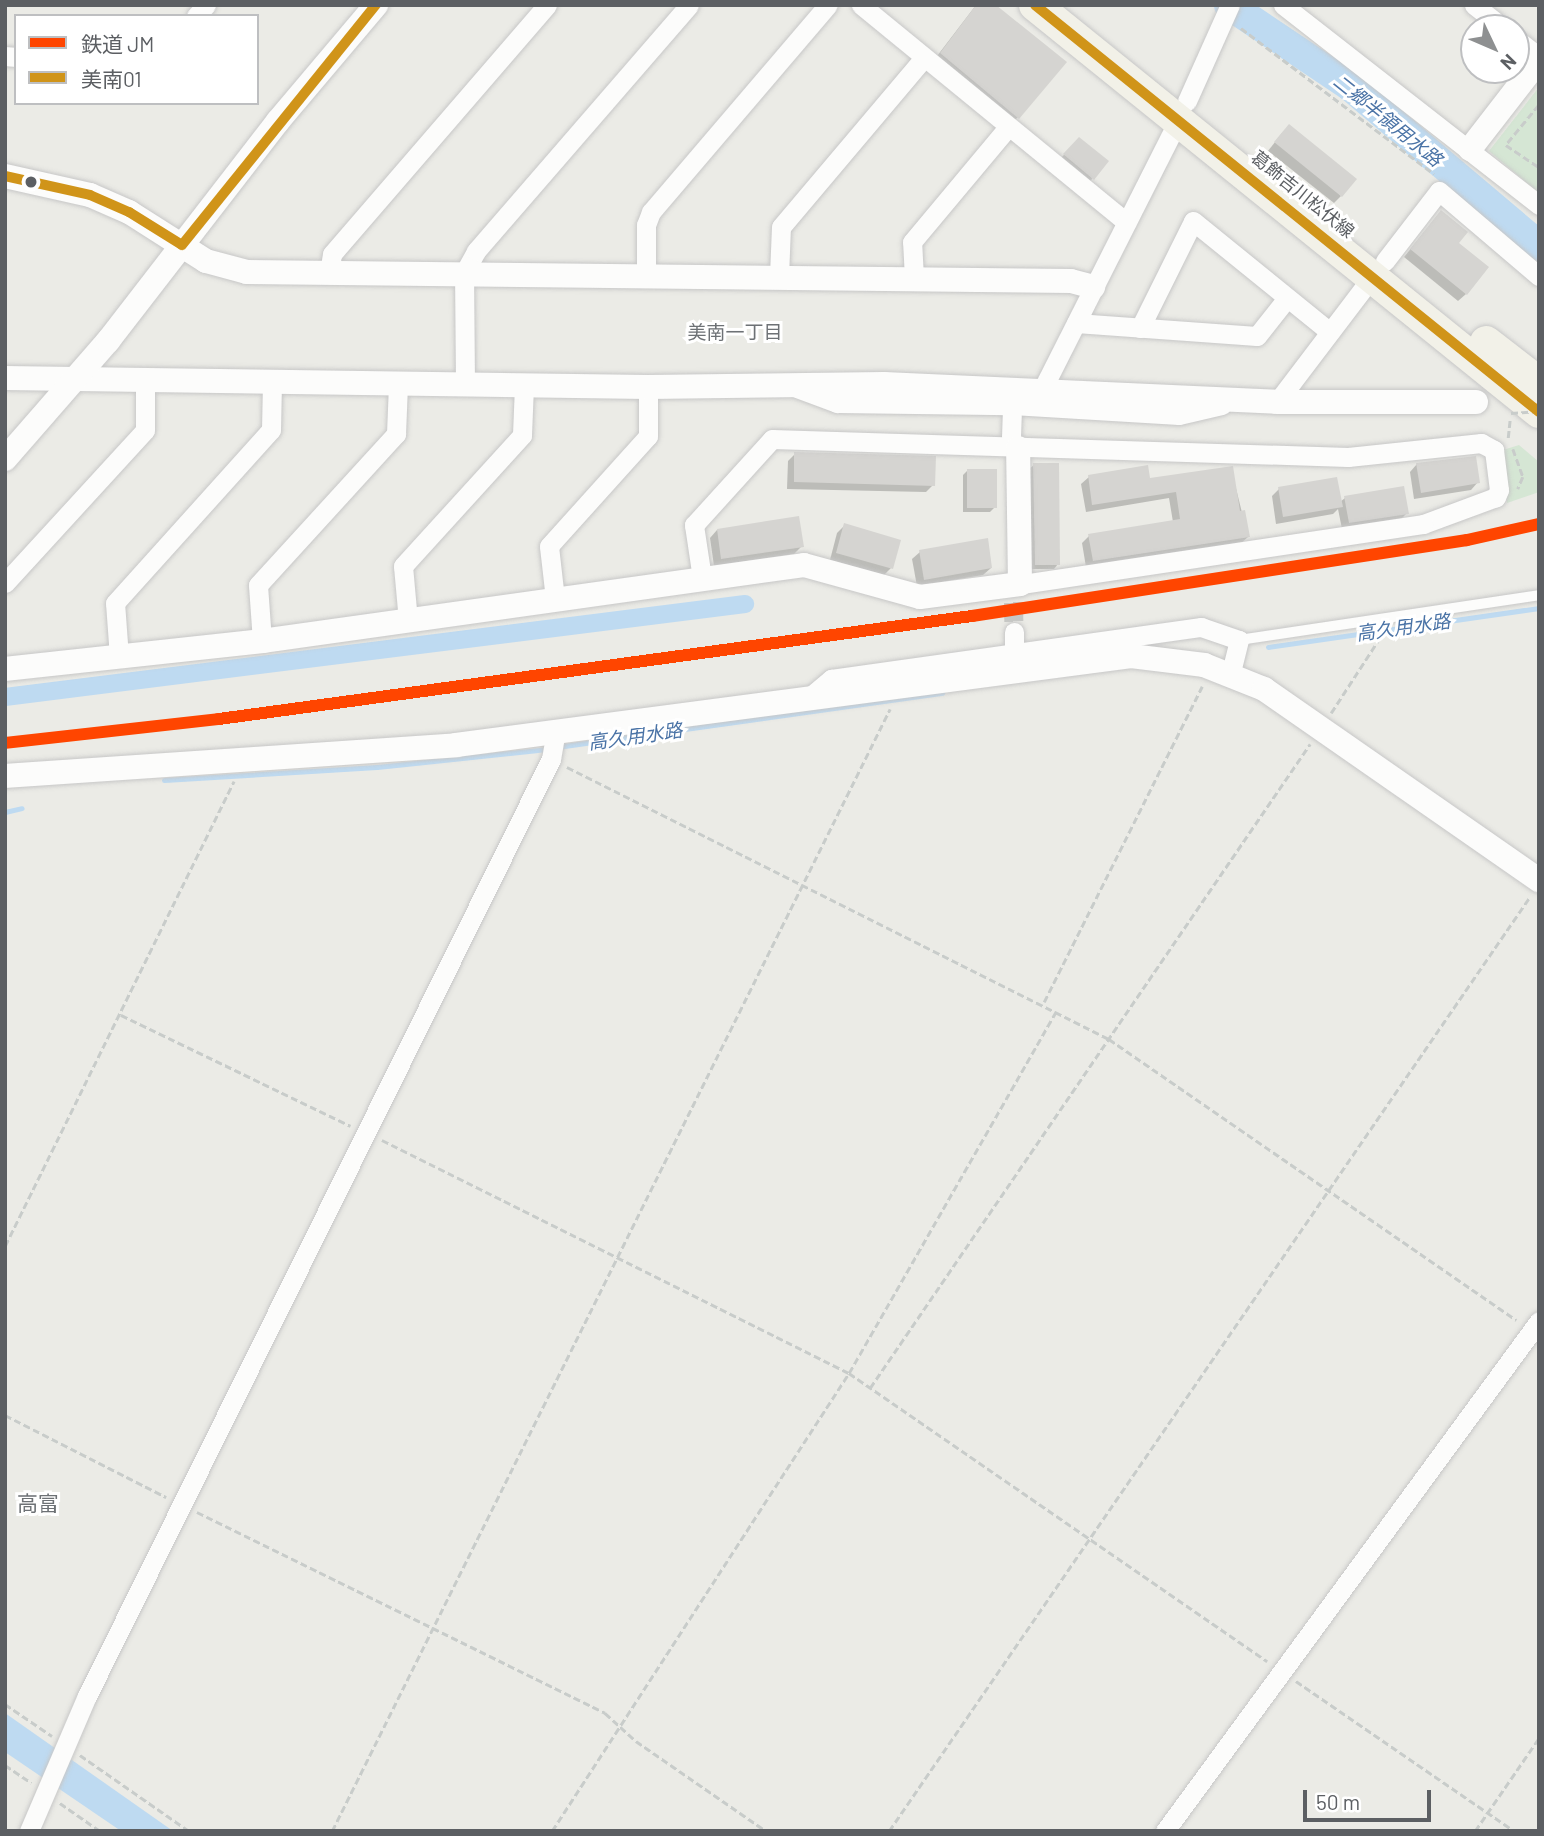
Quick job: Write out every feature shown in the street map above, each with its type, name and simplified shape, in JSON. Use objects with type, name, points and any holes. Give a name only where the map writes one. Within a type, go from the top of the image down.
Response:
[{"type":"main road","name":"葛飾吉川松伏線","points":[[1035,5],[1182,111],[1378,269],[1539,411]]},
{"type":"main road","name":"葛飾吉川松伏線","points":[[1068,5],[1182,111]]},
{"type":"main road","name":"葛飾吉川松伏線","points":[[1378,269],[1539,383]]},
{"type":"street","points":[[5,459],[78,378],[376,5]]},
{"type":"street","points":[[329,273],[332,254],[547,5]]},
{"type":"street","points":[[464,384],[464,273],[476,251],[689,5]]},
{"type":"street","points":[[646,275],[646,225],[651,212],[828,5]]},
{"type":"street","points":[[861,5],[1126,222]]},
{"type":"street","points":[[1283,5],[1539,205]]},
{"type":"street","points":[[1042,390],[1182,111],[1228,11]]},
{"type":"street","points":[[779,276],[781,227],[924,58]]},
{"type":"street","points":[[1470,149],[1539,58]]},
{"type":"street","points":[[914,278],[912,242],[1009,127]]},
{"type":"street","points":[[5,176],[90,195],[129,212],[182,246],[228,269],[329,273],[1071,281],[1093,287]]},
{"type":"street","points":[[1276,401],[1439,191],[1539,276]]},
{"type":"street","points":[[1140,328],[1193,220],[1330,332]]},
{"type":"street","points":[[1076,323],[1257,336],[1287,298]]},
{"type":"street","points":[[5,378],[649,387],[783,383],[1042,390],[1276,401],[1476,402]]},
{"type":"street","points":[[5,583],[145,430],[145,381]]},
{"type":"street","points":[[119,657],[115,603],[271,430],[272,383]]},
{"type":"street","points":[[783,383],[836,403],[1012,405],[1179,415],[1247,400]]},
{"type":"street","points":[[262,641],[258,585],[396,434],[398,384]]},
{"type":"street","points":[[408,621],[402,566],[522,435],[524,385]]},
{"type":"street","points":[[555,600],[549,546],[648,436],[649,387]]},
{"type":"street","points":[[1012,405],[1020,584]]},
{"type":"street","points":[[5,669],[262,641],[804,565],[920,597],[1020,584],[1423,524],[1490,502],[1499,490],[1494,450],[1481,443],[1348,457],[1014,443],[772,439],[694,525],[702,578]]},
{"type":"street","points":[[806,701],[831,679],[1202,627],[1239,640],[1231,673]]},
{"type":"street","points":[[1014,632],[1014,652]]},
{"type":"street","points":[[5,776],[352,755],[554,748],[806,701],[1131,656],[1173,659],[1231,673],[1321,729],[1535,887]]},
{"type":"street","points":[[29,1831],[65,1744],[554,748]]},
{"type":"street","points":[[5,792],[94,771]]},
{"type":"street","points":[[1165,1831],[1535,1326]]},
{"type":"lane","points":[[1239,640],[1539,595]]},
{"type":"path","points":[[1228,11],[1439,178]]},
{"type":"path","points":[[1539,105],[1506,145],[1539,167]]},
{"type":"path","points":[[1509,431],[1511,413],[1539,411]]},
{"type":"path","points":[[870,1388],[1321,729],[1395,616]]},
{"type":"path","points":[[1044,1003],[1205,679]]},
{"type":"path","points":[[332,1831],[890,708]]},
{"type":"path","points":[[554,748],[801,884],[1044,1003],[1109,1039],[1328,1192],[1535,1326]]},
{"type":"path","points":[[5,1246],[232,786]]},
{"type":"path","points":[[890,1831],[1535,887]]},
{"type":"path","points":[[552,1831],[849,1373],[1057,1010]]},
{"type":"path","points":[[121,1015],[366,1132],[849,1373],[1514,1831]]},
{"type":"path","points":[[5,1415],[183,1506],[605,1713],[766,1831]]},
{"type":"path","points":[[5,1704],[189,1831]]},
{"type":"path","points":[[1475,1831],[1539,1738]]},
{"type":"path","points":[[5,1765],[100,1831]]},
{"type":"green space","points":[[1539,87],[1539,193],[1489,151]]},
{"type":"green space","points":[[1519,445],[1539,462],[1539,492],[1507,503],[1503,450]]},
{"type":"water","points":[[5,1713],[173,1831],[121,1831],[5,1752]]},
{"type":"building","points":[[976,5],[996,5],[1067,62],[1019,119],[940,53]]},
{"type":"building","points":[[1289,124],[1357,179],[1342,197],[1274,142]]},
{"type":"building","points":[[1079,137],[1109,161],[1094,180],[1063,154]]},
{"type":"building","points":[[1441,210],[1468,232],[1459,243],[1489,267],[1467,295],[1410,249]]},
{"type":"building","points":[[794,452],[936,456],[935,486],[794,482]]},
{"type":"building","points":[[1476,456],[1480,483],[1421,493],[1416,463]]},
{"type":"building","points":[[1033,463],[1059,463],[1060,565],[1035,565]]},
{"type":"building","points":[[1148,465],[1150,478],[1233,466],[1240,511],[1245,510],[1250,537],[1093,561],[1088,534],[1180,519],[1176,492],[1092,505],[1088,475]]},
{"type":"building","points":[[967,469],[997,469],[997,508],[967,508]]},
{"type":"building","points":[[1337,477],[1343,507],[1283,517],[1278,487]]},
{"type":"building","points":[[1404,486],[1409,514],[1349,523],[1344,496]]},
{"type":"building","points":[[799,516],[804,547],[721,559],[717,529]]},
{"type":"building","points":[[844,523],[901,540],[893,569],[836,553]]},
{"type":"building","points":[[988,538],[992,568],[924,580],[919,550]]},
{"type":"waterway","name":"二郷半領用水路","points":[[1229,5],[1350,86],[1539,246]]},
{"type":"waterway","points":[[5,697],[745,604]]},
{"type":"waterway","name":"高久用水路","points":[[1268,647],[1539,608]]},
{"type":"waterway","name":"高久用水路","points":[[557,747],[942,693]]},
{"type":"waterway","name":"高久用水路","points":[[164,780],[377,767],[547,749]]},
{"type":"waterway","name":"高久用水路","points":[[5,812],[22,808]]},
{"type":"tunnel","points":[[1013,573],[1014,632]]},
{"type":"rail line","name":"JM","points":[[5,743],[219,719],[972,616],[1467,540],[1539,524]]},
{"type":"transit line","name":"美南01","points":[[182,245],[376,5]]},
{"type":"transit line","name":"美南01","points":[[1035,5],[1539,412]]},
{"type":"transit line","name":"美南01","points":[[5,176],[90,195],[129,212],[182,245]]},
{"type":"district","name":"美南一丁目","points":[[735,332]]},
{"type":"district","name":"高富","points":[[38,1503]]}]
